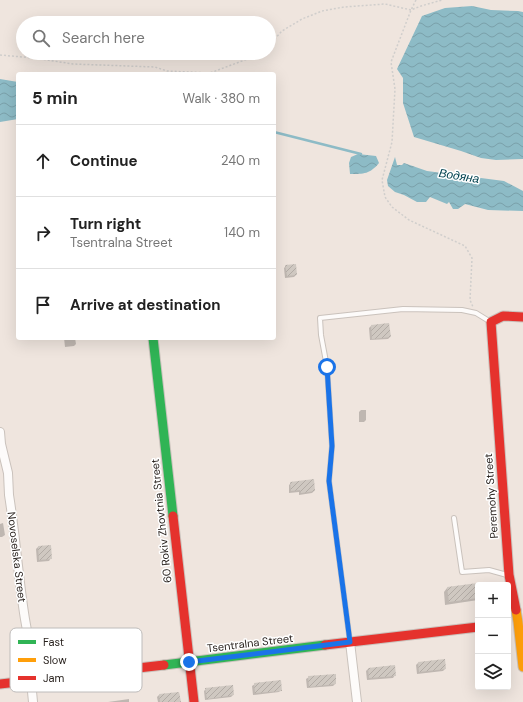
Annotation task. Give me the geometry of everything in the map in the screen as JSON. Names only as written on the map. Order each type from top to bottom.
[{"type":"street","points":[[491,322],[503,316],[523,317]]},
{"type":"street","name":"Peremohy Street","points":[[491,322],[509,575],[520,621],[523,667]]},
{"type":"street","name":"60 Rokiv Zhovtnia Street","points":[[153,340],[194,702]]},
{"type":"street","name":"Novoselska Street","points":[[0,432],[1,444],[8,473],[9,495],[27,628]]},
{"type":"street","name":"Tsentralna Street","points":[[142,668],[475,626]]},
{"type":"street","points":[[350,642],[357,702]]},
{"type":"street","name":"Tsentralna Street","points":[[0,684],[10,683]]},
{"type":"street","name":"Novoselska Street","points":[[34,692],[34,702]]},
{"type":"lane","points":[[350,642],[329,481],[332,446],[327,367],[321,335],[320,318],[403,309],[462,310],[476,312],[491,322]]},
{"type":"lane","points":[[454,518],[462,572],[489,570],[509,575]]},
{"type":"path","points":[[416,0],[391,62],[395,89],[392,142],[382,180],[385,197],[392,207],[409,220],[465,246],[472,258],[470,300],[476,312]]},
{"type":"path","points":[[276,37],[282,31],[302,19],[322,11],[344,7],[385,4],[411,10],[442,0]]},
{"type":"path","points":[[0,56],[16,57]]},
{"type":"path","points":[[47,60],[73,64],[155,67],[167,71],[188,72]]},
{"type":"path","points":[[213,72],[245,60]]},
{"type":"water","points":[[472,6],[491,10],[523,12],[523,159],[496,160],[481,158],[414,137],[403,103],[403,78],[397,69],[422,16],[445,8]]},
{"type":"water","points":[[0,79],[16,82],[16,119],[0,122]]},
{"type":"water","points":[[358,154],[376,156],[379,163],[366,173],[350,174],[349,163],[351,157]]},
{"type":"water","points":[[395,157],[397,165],[402,165],[404,163],[427,171],[504,181],[523,191],[523,211],[488,210],[465,204],[458,209],[453,209],[449,202],[447,204],[430,197],[426,202],[417,202],[395,192],[388,186],[387,180]]},
{"type":"building","points":[[296,264],[297,275],[287,276],[285,265]]},
{"type":"building","points":[[389,323],[391,337],[372,339],[371,325]]},
{"type":"building","points":[[314,479],[315,491],[301,493],[300,490],[291,491],[290,482]]},
{"type":"building","points":[[51,545],[52,559],[39,560],[38,546]]},
{"type":"building","points":[[475,583],[475,598],[449,602],[447,587]]},
{"type":"building","points":[[445,659],[446,669],[419,672],[418,662]]},
{"type":"building","points":[[395,665],[396,676],[369,678],[368,668]]},
{"type":"building","points":[[336,674],[336,684],[309,687],[308,676]]},
{"type":"building","points":[[281,680],[282,691],[255,693],[254,683]]},
{"type":"building","points":[[233,685],[234,695],[207,699],[205,688]]},
{"type":"building","points":[[179,692],[181,702],[160,702],[159,694]]},
{"type":"waterway","name":"Водяна","points":[[276,133],[361,154]]},
{"type":"traffic: fast","points":[[153,340],[173,516]]},
{"type":"traffic: fast","points":[[164,665],[325,645]]},
{"type":"traffic: slow","points":[[516,610],[523,667]]},
{"type":"traffic: jam","points":[[516,610],[509,575],[491,322],[503,316],[523,317]]},
{"type":"traffic: jam","points":[[173,516],[194,702]]},
{"type":"traffic: jam","points":[[325,645],[475,627]]},
{"type":"traffic: jam","points":[[142,668],[164,665]]},
{"type":"traffic: jam","points":[[0,684],[10,683]]},
{"type":"route","points":[[189,662],[350,642],[329,481],[332,446],[327,367]]}]
